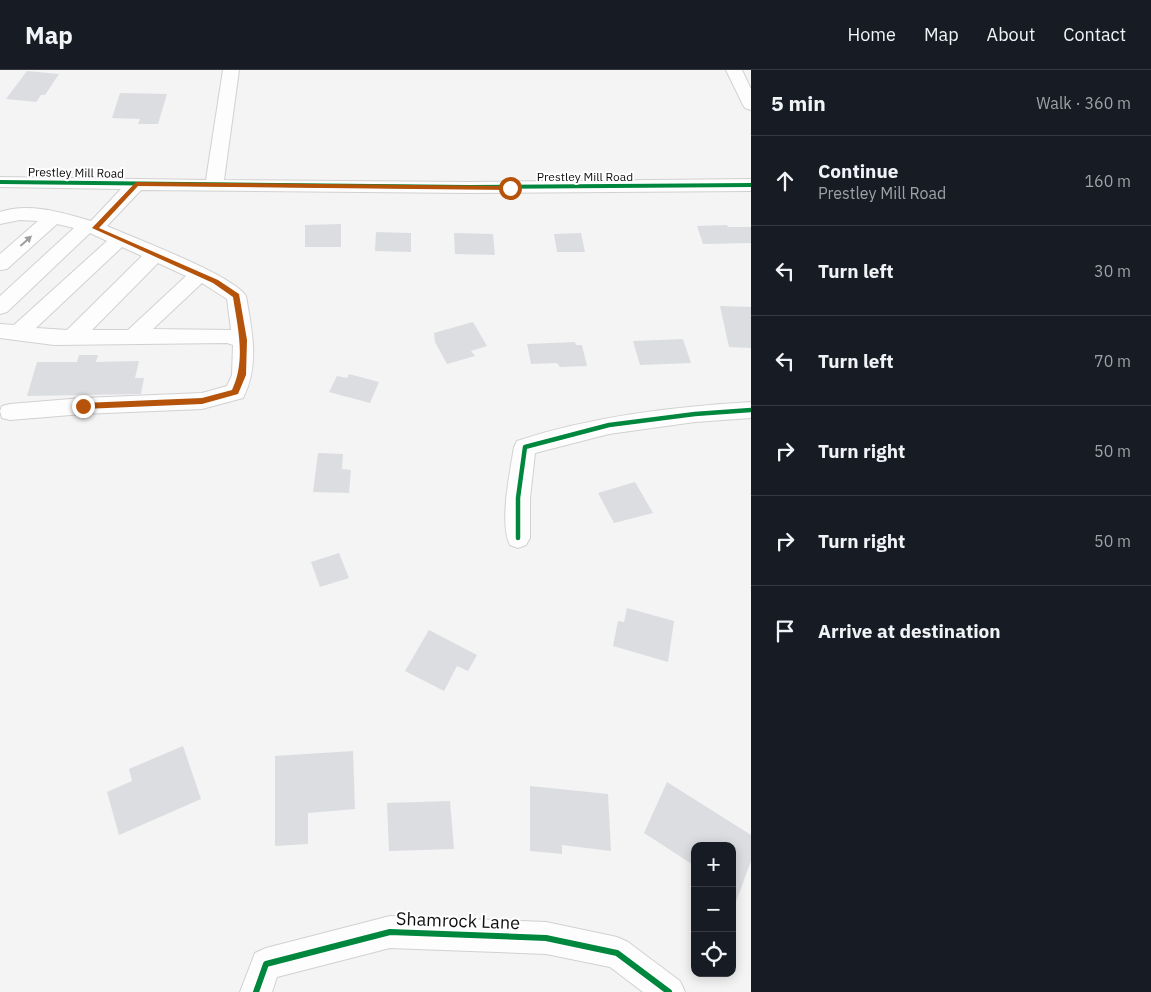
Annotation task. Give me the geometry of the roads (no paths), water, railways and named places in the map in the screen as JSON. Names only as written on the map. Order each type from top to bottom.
[{"type":"street","points":[[214,186],[231,70]]},
{"type":"street","points":[[734,70],[751,105]]},
{"type":"street","name":"Prestley Mill Road","points":[[0,182],[510,188],[751,185]]},
{"type":"street","points":[[0,307],[91,227],[136,184]]},
{"type":"street","points":[[0,218],[25,214],[75,221],[215,281],[236,296],[243,340],[242,375],[235,392],[202,401],[83,406],[10,412]]},
{"type":"street","points":[[0,264],[53,218]]},
{"type":"street","points":[[9,332],[120,239]]},
{"type":"street","points":[[72,338],[155,254]]},
{"type":"street","points":[[132,338],[199,274]]},
{"type":"street","points":[[9,332],[72,338],[227,336],[243,340]]},
{"type":"street","points":[[518,538],[518,498],[525,447],[610,425],[696,414],[751,410]]},
{"type":"street","name":"Shamrock Lane","points":[[256,992],[266,964],[390,932],[546,938],[617,953],[669,992]]}]
